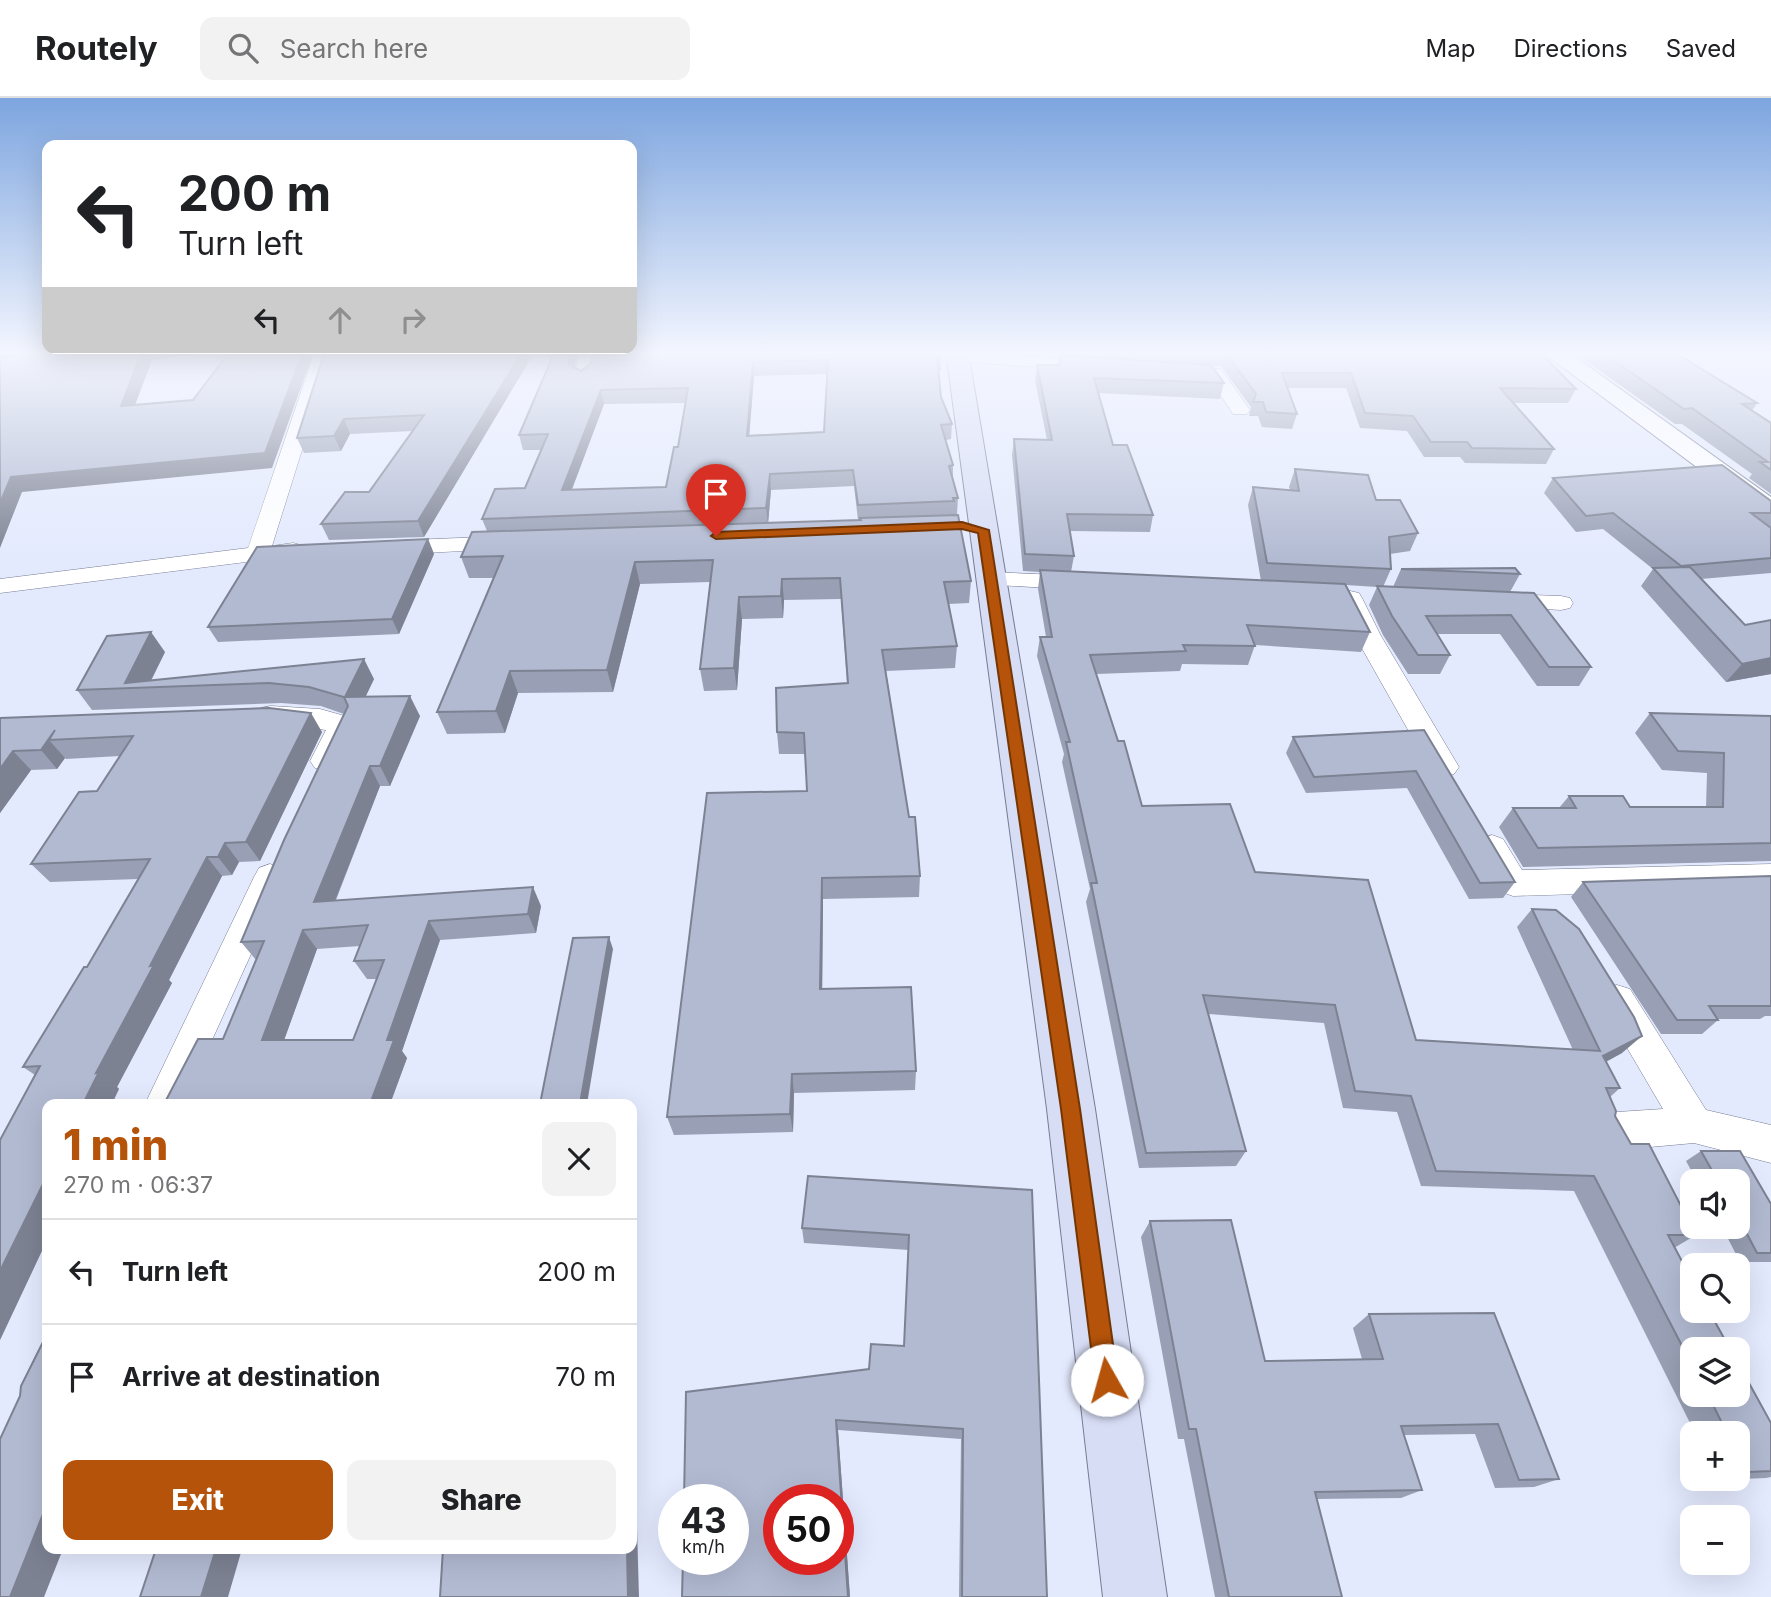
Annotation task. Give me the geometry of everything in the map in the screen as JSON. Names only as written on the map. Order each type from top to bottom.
[{"type":"main road","points":[[963,421],[973,528],[989,579],[1071,1109],[1135,1597]]},
{"type":"street","points":[[258,554],[301,421]]},
{"type":"street","points":[[1649,421],[1771,509]]},
{"type":"street","points":[[363,549],[538,542]]},
{"type":"street","points":[[0,586],[258,554],[313,550]]},
{"type":"street","points":[[989,579],[1100,584]]},
{"type":"street","points":[[1348,595],[1368,636],[1458,789]]},
{"type":"street","points":[[1482,600],[1562,603]]},
{"type":"street","points":[[240,716],[320,718],[342,724],[310,791]]},
{"type":"street","points":[[1478,824],[1513,883],[1555,918]]},
{"type":"street","points":[[166,1099],[281,853]]},
{"type":"street","points":[[1513,883],[1771,876]]},
{"type":"street","points":[[1599,971],[1694,1125]]},
{"type":"street","points":[[1617,1130],[1694,1125],[1771,1144]]},
{"type":"building","points":[[0,421],[277,421],[265,453],[11,477],[0,503]]},
{"type":"building","points":[[302,421],[343,421],[334,436],[297,438]]},
{"type":"building","points":[[420,421],[480,421],[418,521],[321,524],[345,492],[369,492]]},
{"type":"building","points":[[525,421],[589,421],[562,490],[666,487],[682,421],[748,421],[747,436],[824,432],[825,421],[951,421],[952,424],[941,425],[953,465],[949,466],[958,498],[953,498],[954,501],[858,505],[853,470],[770,474],[766,508],[482,519],[495,489],[525,488],[548,434],[519,435]]},
{"type":"building","points":[[1048,421],[1106,421],[1113,445],[1127,445],[1153,515],[1067,514],[1074,556],[1025,554],[1014,439],[1052,440]]},
{"type":"building","points":[[1416,421],[1529,421],[1554,449],[1472,448],[1467,442],[1431,442]]},
{"type":"building","points":[[1710,421],[1771,423],[1771,470],[1760,462],[1768,462]]},
{"type":"building","points":[[1722,465],[1771,501],[1771,513],[1751,513],[1771,528],[1771,558],[1681,566],[1613,513],[1586,516],[1553,478]]},
{"type":"building","points":[[1295,469],[1368,475],[1376,500],[1400,500],[1418,533],[1389,537],[1391,569],[1267,563],[1253,487],[1299,491]]},
{"type":"building","points":[[958,515],[971,581],[944,582],[957,646],[882,650],[909,817],[915,817],[920,876],[822,878],[820,989],[911,987],[916,1071],[792,1074],[790,1114],[667,1117],[707,793],[807,791],[804,733],[777,732],[776,688],[848,683],[840,578],[782,579],[781,596],[739,597],[734,668],[700,669],[713,560],[635,562],[607,670],[510,671],[496,711],[437,712],[503,556],[461,557],[472,532]]},
{"type":"building","points":[[428,539],[392,619],[208,627],[257,547]]},
{"type":"building","points":[[1690,567],[1745,625],[1771,620],[1771,658],[1742,664],[1653,568]]},
{"type":"building","points":[[1515,568],[1520,574],[1401,569]]},
{"type":"building","points":[[1040,570],[1345,584],[1370,632],[1247,625],[1255,646],[1183,645],[1186,651],[1090,655],[1118,741],[1124,741],[1142,806],[1230,804],[1255,872],[1368,880],[1416,1040],[1600,1051],[1532,909],[1556,910],[1579,929],[1634,1017],[1642,1036],[1603,1056],[1620,1088],[1606,1088],[1616,1111],[1615,1116],[1631,1144],[1649,1144],[1680,1204],[1680,1235],[1668,1235],[1680,1258],[1680,1323],[1716,1323],[1723,1337],[1680,1337],[1680,1342],[1594,1176],[1436,1171],[1411,1096],[1355,1091],[1335,1005],[1203,995],[1246,1151],[1146,1153],[1091,883],[1097,883],[1066,742],[1070,742],[1040,637],[1052,637]]},
{"type":"building","points":[[1377,586],[1534,593],[1591,667],[1549,667],[1511,615],[1426,616],[1450,655],[1418,655],[1392,616]]},
{"type":"building","points":[[151,632],[125,683],[364,659],[345,697],[410,696],[380,766],[370,766],[314,902],[533,887],[528,914],[429,921],[387,1040],[394,1040],[372,1099],[167,1099],[198,1039],[223,1039],[264,941],[241,942],[284,840],[348,706],[344,697],[309,687],[269,683],[77,690],[107,636]],"holes":[[[368,925],[354,961],[384,960],[353,1040],[262,1040],[303,930]]]},
{"type":"building","points":[[269,708],[311,713],[246,842],[225,843],[218,857],[207,857],[150,966],[154,965],[96,1073],[99,1072],[86,1099],[42,1099],[42,1186],[0,1271],[0,1140],[40,1066],[23,1067],[84,967],[87,967],[150,859],[31,864],[79,792],[97,791],[133,736],[49,740],[55,730],[41,750],[13,751],[0,769],[0,718]]},
{"type":"building","points":[[1650,713],[1771,716],[1771,843],[1538,848],[1513,808],[1576,808],[1569,796],[1623,796],[1630,807],[1723,807],[1724,753],[1678,751]]},
{"type":"building","points":[[1424,730],[1515,882],[1480,883],[1416,771],[1314,777],[1293,737]]},
{"type":"building","points":[[1771,876],[1771,1006],[1709,1006],[1718,1020],[1677,1020],[1583,882]]},
{"type":"building","points":[[609,937],[581,1099],[541,1099],[573,938]]},
{"type":"building","points":[[1701,1151],[1740,1151],[1771,1204],[1771,1253],[1757,1253],[1750,1239],[1750,1169],[1711,1169]]},
{"type":"building","points":[[808,1176],[1032,1190],[1047,1597],[962,1597],[963,1429],[836,1420],[840,1484],[763,1484],[763,1575],[847,1575],[848,1597],[682,1597],[683,1575],[749,1575],[749,1484],[684,1484],[686,1392],[869,1369],[871,1344],[904,1346],[909,1235],[802,1228]]},
{"type":"building","points":[[1231,1220],[1265,1361],[1383,1359],[1369,1314],[1494,1313],[1559,1479],[1519,1480],[1498,1424],[1401,1426],[1422,1490],[1315,1492],[1342,1597],[1229,1597],[1196,1429],[1189,1429],[1150,1221]]},
{"type":"building","points":[[42,1344],[42,1517],[10,1597],[0,1597],[0,1439],[20,1396],[21,1386]]},
{"type":"building","points":[[1750,1385],[1771,1423],[1771,1471],[1750,1472],[1750,1421],[1721,1421],[1714,1407],[1750,1407]]},
{"type":"building","points":[[154,1554],[214,1554],[201,1597],[140,1597]]},
{"type":"building","points":[[443,1554],[627,1554],[628,1597],[440,1597]]},
{"type":"route","points":[[716,536],[962,526],[984,530],[989,579],[1071,1109],[1107,1380]]}]
